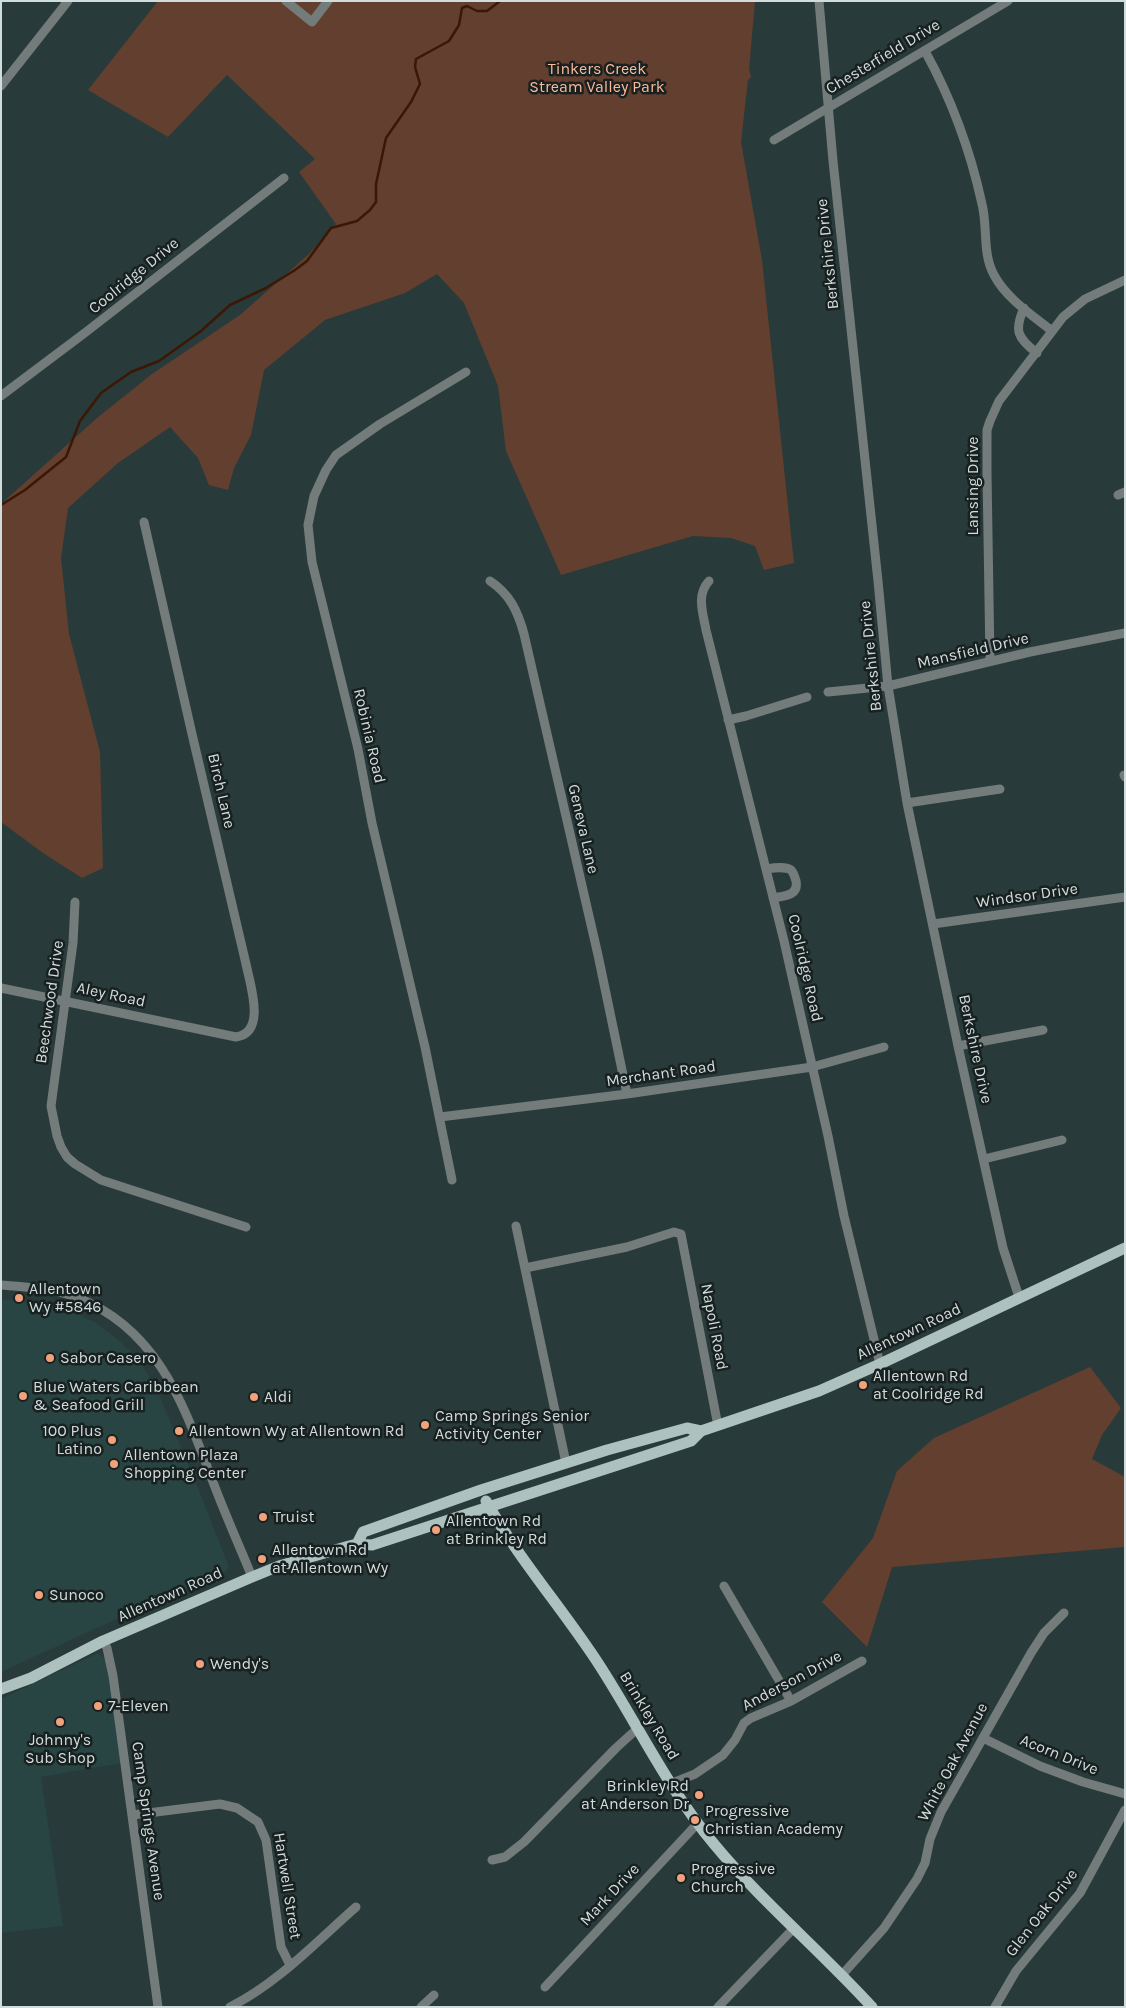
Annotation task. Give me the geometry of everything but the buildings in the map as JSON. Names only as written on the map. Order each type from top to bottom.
[{"type":"main road","name":"Allentown Road","points":[[357,1544],[364,1532],[481,1490],[607,1450],[687,1428],[701,1431],[795,1400],[880,1364],[1125,1248]]},
{"type":"main road","name":"Allentown Road","points":[[1,1690],[31,1678],[104,1641],[279,1566],[357,1544],[372,1545],[691,1441],[701,1431]]},
{"type":"main road","name":"Brinkley Road","points":[[481,1490],[489,1506],[535,1576],[586,1645],[638,1728],[670,1784],[697,1824],[733,1866],[872,2007]]},
{"type":"street","points":[[1,86],[68,1]]},
{"type":"street","points":[[286,1],[312,22],[328,1]]},
{"type":"street","name":"Berkshire Drive","points":[[819,1],[828,107],[888,686],[907,803],[958,1046],[1003,1248],[1018,1298]]},
{"type":"street","name":"Chesterfield Drive","points":[[774,140],[1008,1]]},
{"type":"street","points":[[925,51],[951,102],[971,156],[983,206],[986,247],[991,267],[1002,287],[1052,331]]},
{"type":"street","name":"Coolridge Drive","points":[[1,396],[284,178]]},
{"type":"street","name":"Lansing Drive","points":[[990,662],[987,430],[990,421],[999,401],[1037,353],[1062,317],[1085,298],[1125,280]]},
{"type":"street","points":[[1024,308],[1018,320],[1018,333],[1024,342],[1037,353]]},
{"type":"street","name":"Robinia Road","points":[[452,1180],[440,1117],[372,823],[358,749],[312,562],[308,524],[314,496],[326,470],[336,455],[380,424],[466,372]]},
{"type":"street","name":"Birch Lane","points":[[144,522],[253,1001],[254,1021],[247,1033],[236,1036],[215,1032]]},
{"type":"street","name":"Coolridge Road","points":[[709,580],[702,591],[701,602],[714,665],[766,868],[844,1216],[880,1364]]},
{"type":"street","name":"Geneva Lane","points":[[490,581],[502,589],[512,601],[523,629],[598,955],[627,1094]]},
{"type":"street","name":"Mansfield Drive","points":[[828,692],[888,686],[1125,633]]},
{"type":"street","points":[[728,720],[807,696]]},
{"type":"street","points":[[907,803],[1000,789]]},
{"type":"street","points":[[766,868],[785,868],[791,870],[797,886],[790,895],[773,898]]},
{"type":"street","name":"Windsor Drive","points":[[933,924],[1125,897]]},
{"type":"street","name":"Beechwood Drive","points":[[75,902],[73,943],[51,1106],[61,1147],[67,1157],[101,1180],[246,1227]]},
{"type":"street","name":"Aley Road","points":[[1,988],[215,1032]]},
{"type":"street","points":[[958,1046],[1043,1030]]},
{"type":"street","name":"Merchant Road","points":[[440,1117],[627,1094],[812,1067],[884,1047]]},
{"type":"street","points":[[984,1159],[1062,1140]]},
{"type":"street","points":[[516,1226],[566,1463]]},
{"type":"street","name":"Napoli Road","points":[[525,1268],[627,1247],[674,1232],[681,1234],[718,1426]]},
{"type":"street","points":[[1,1284],[39,1288],[76,1297],[109,1314],[143,1342],[161,1366],[179,1398],[252,1577]]},
{"type":"street","points":[[724,1586],[791,1701]]},
{"type":"street","name":"White Oak Avenue","points":[[842,1976],[880,1933],[905,1899],[925,1862],[930,1838],[940,1812],[1031,1653],[1048,1629],[1064,1613]]},
{"type":"street","name":"Camp Springs Avenue","points":[[104,1641],[113,1676],[158,2007]]},
{"type":"street","name":"Anderson Drive","points":[[670,1784],[695,1774],[723,1755],[735,1740],[744,1723],[751,1718],[791,1701],[862,1661]]},
{"type":"street","points":[[492,1860],[505,1857],[524,1842],[638,1728]]},
{"type":"street","name":"Acorn Drive","points":[[983,1738],[1040,1766],[1083,1782],[1125,1794]]},
{"type":"street","name":"Hartwell Street","points":[[132,1815],[220,1804],[238,1808],[258,1822],[266,1840],[281,1947],[290,1965]]},
{"type":"street","name":"Glen Oak Drive","points":[[995,2007],[1013,1975],[1080,1893],[1125,1810]]},
{"type":"street","name":"Mark Drive","points":[[545,1987],[697,1824]]},
{"type":"street","points":[[230,2007],[262,1988],[356,1907]]},
{"type":"street","points":[[718,2007],[794,1928]]},
{"type":"street","points":[[421,2007],[434,1995]]},
{"type":"shaded area","points":[[1,1299],[43,1304],[73,1312],[96,1323],[137,1358],[155,1385],[229,1567],[226,1571],[1,1672]]},
{"type":"shaded area","points":[[98,1653],[107,1660],[121,1763],[41,1777],[63,1926],[1,1933],[1,1699]]},
{"type":"green space","name":"Tinkers Creek Stream Valley Park","points":[[158,1],[755,1],[749,69],[751,77],[748,80],[741,142],[762,260],[794,563],[764,570],[755,546],[731,538],[693,536],[561,575],[506,451],[498,386],[464,303],[437,274],[405,293],[325,320],[264,370],[251,435],[234,468],[228,490],[209,485],[198,458],[170,427],[118,463],[68,508],[61,558],[69,634],[100,752],[103,868],[82,878],[43,853],[1,822],[1,504],[97,418],[152,374],[240,315],[309,254],[336,224],[299,172],[315,159],[227,75],[168,137],[88,90]]},
{"type":"green space","points":[[1090,1367],[1121,1408],[1102,1435],[1092,1459],[1125,1477],[1125,1547],[892,1567],[867,1647],[822,1602],[873,1538],[897,1471],[934,1438]]},
{"type":"waterway","points":[[1,505],[25,490],[66,457],[80,421],[101,393],[131,372],[159,361],[201,331],[230,305],[266,288],[295,270],[307,261],[331,228],[357,221],[370,210],[376,202],[376,184],[386,138],[411,102],[420,84],[415,67],[416,59],[449,41],[459,25],[462,8],[467,6],[477,11],[487,11],[500,1]]},
{"type":"place","name":"Allentown Wy #5846","points":[[19,1298]]},
{"type":"place","name":"Sabor Casero","points":[[50,1358]]},
{"type":"place","name":"Allentown Rd at Coolridge Rd","points":[[863,1385]]},
{"type":"place","name":"Blue Waters Caribbean & Seafood Grill","points":[[23,1396]]},
{"type":"place","name":"Aldi","points":[[254,1397]]},
{"type":"place","name":"Camp Springs Senior Activity Center","points":[[425,1425]]},
{"type":"place","name":"Allentown Wy at Allentown Rd","points":[[179,1431]]},
{"type":"place","name":"100 Plus Latino","points":[[112,1440]]},
{"type":"place","name":"Allentown Plaza Shopping Center","points":[[114,1464]]},
{"type":"place","name":"Truist","points":[[263,1517]]},
{"type":"place","name":"Allentown Rd at Brinkley Rd","points":[[436,1530]]},
{"type":"place","name":"Allentown Rd at Allentown Wy","points":[[262,1559]]},
{"type":"place","name":"Sunoco","points":[[39,1595]]},
{"type":"place","name":"Wendy's","points":[[200,1664]]},
{"type":"place","name":"7-Eleven","points":[[98,1706]]},
{"type":"place","name":"Johnny's Sub Shop","points":[[60,1722]]},
{"type":"place","name":"Brinkley Rd at Anderson Dr","points":[[699,1795]]},
{"type":"place","name":"Progressive Christian Academy","points":[[695,1820]]},
{"type":"place","name":"Progressive Church","points":[[681,1878]]}]
